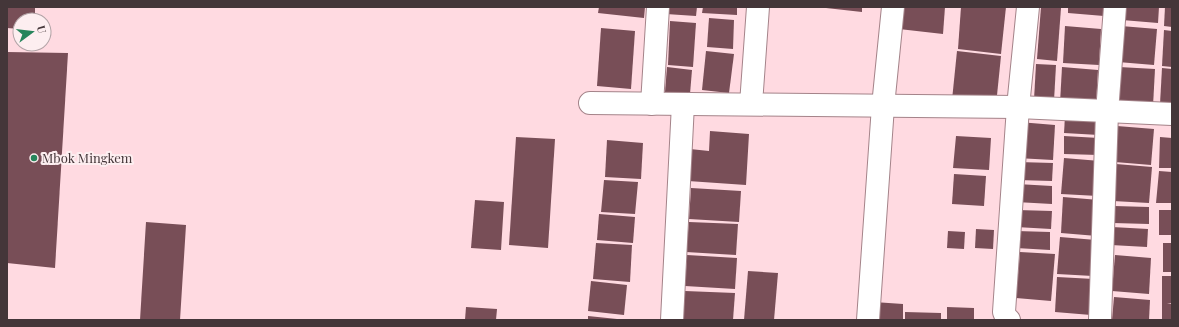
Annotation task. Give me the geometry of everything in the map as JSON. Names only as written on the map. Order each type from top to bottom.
[{"type":"street","points":[[652,104],[658,7]]},
{"type":"street","points":[[751,104],[758,7]]},
{"type":"street","points":[[868,320],[883,106],[893,7]]},
{"type":"street","points":[[1009,320],[1004,312],[1018,108],[1028,7]]},
{"type":"street","points":[[1100,320],[1108,112],[1115,7]]},
{"type":"street","points":[[590,103],[1018,108],[1172,114]]},
{"type":"street","points":[[672,320],[683,104]]},
{"type":"building","points":[[7,7],[35,7],[35,12],[12,12],[12,28],[7,28]]},
{"type":"building","points":[[599,7],[645,7],[644,18],[598,13]]},
{"type":"building","points":[[666,7],[697,7],[696,16],[666,14]]},
{"type":"building","points":[[703,7],[737,7],[737,15],[702,13]]},
{"type":"building","points":[[862,7],[862,12],[826,8]]},
{"type":"building","points":[[901,7],[945,7],[943,34],[899,29]]},
{"type":"building","points":[[961,7],[1006,7],[1001,54],[958,49]]},
{"type":"building","points":[[1041,7],[1061,8],[1057,61],[1037,59]]},
{"type":"building","points":[[1068,7],[1105,7],[1104,16],[1068,13]]},
{"type":"building","points":[[1123,7],[1159,7],[1158,23],[1122,20]]},
{"type":"building","points":[[1165,7],[1172,7],[1172,27],[1164,26]]},
{"type":"building","points":[[709,18],[734,20],[733,49],[707,47]]},
{"type":"building","points":[[670,21],[696,23],[693,67],[668,65]]},
{"type":"building","points":[[1065,26],[1101,29],[1099,65],[1063,63]]},
{"type":"building","points":[[1121,26],[1157,29],[1154,65],[1118,62]]},
{"type":"building","points":[[601,28],[635,31],[631,89],[597,86]]},
{"type":"building","points":[[1164,30],[1172,31],[1172,67],[1162,66]]},
{"type":"building","points":[[706,51],[734,54],[729,93],[702,90]]},
{"type":"building","points":[[957,51],[1001,56],[996,105],[952,100]]},
{"type":"building","name":"Mbok Mingkem","points":[[7,52],[68,53],[55,268],[7,263]]},
{"type":"building","points":[[1036,64],[1056,65],[1054,101],[1034,100]]},
{"type":"building","points":[[667,67],[692,70],[690,94],[665,92]]},
{"type":"building","points":[[1062,67],[1098,70],[1096,106],[1060,103]]},
{"type":"building","points":[[1119,67],[1155,69],[1153,106],[1116,103]]},
{"type":"building","points":[[1162,68],[1172,69],[1172,105],[1160,104]]},
{"type":"building","points":[[1065,116],[1100,117],[1099,135],[1064,133]]},
{"type":"building","points":[[1019,122],[1055,125],[1053,160],[1017,158]]},
{"type":"building","points":[[1117,126],[1154,129],[1151,165],[1115,162]]},
{"type":"building","points":[[710,131],[749,134],[746,185],[688,181],[690,149],[709,151]]},
{"type":"building","points":[[956,136],[991,138],[989,170],[953,168]]},
{"type":"building","points":[[1064,136],[1099,138],[1099,155],[1064,154]]},
{"type":"building","points":[[516,137],[555,139],[548,248],[509,245]]},
{"type":"building","points":[[1160,137],[1172,138],[1172,168],[1159,168]]},
{"type":"building","points":[[607,140],[643,143],[641,179],[605,177]]},
{"type":"building","points":[[1064,158],[1100,161],[1098,196],[1061,194]]},
{"type":"building","points":[[1018,162],[1053,163],[1052,181],[1017,180]]},
{"type":"building","points":[[1116,164],[1152,167],[1149,203],[1113,201]]},
{"type":"building","points":[[1159,171],[1172,172],[1172,203],[1156,203]]},
{"type":"building","points":[[954,174],[986,176],[984,206],[952,204]]},
{"type":"building","points":[[604,180],[638,182],[635,214],[601,212]]},
{"type":"building","points":[[1017,184],[1052,186],[1052,204],[1016,202]]},
{"type":"building","points":[[691,188],[741,191],[739,222],[689,219]]},
{"type":"building","points":[[1063,197],[1099,200],[1097,236],[1061,233]]},
{"type":"building","points":[[475,200],[504,202],[501,250],[471,248]]},
{"type":"building","points":[[1114,206],[1149,207],[1149,224],[1113,223]]},
{"type":"building","points":[[1017,210],[1052,211],[1051,229],[1016,227]]},
{"type":"building","points":[[1159,210],[1172,210],[1172,235],[1159,235]]},
{"type":"building","points":[[599,214],[635,217],[633,243],[597,240]]},
{"type":"building","points":[[146,222],[186,225],[180,320],[140,320]]},
{"type":"building","points":[[689,222],[738,224],[736,255],[686,252]]},
{"type":"building","points":[[1112,227],[1148,229],[1147,247],[1111,245]]},
{"type":"building","points":[[976,229],[994,230],[993,249],[975,248]]},
{"type":"building","points":[[948,231],[965,232],[964,249],[947,248]]},
{"type":"building","points":[[1015,231],[1050,232],[1050,250],[1014,248]]},
{"type":"building","points":[[1060,237],[1096,240],[1093,276],[1057,274]]},
{"type":"building","points":[[596,243],[632,245],[630,282],[593,279]]},
{"type":"building","points":[[1163,243],[1172,243],[1172,272],[1163,272]]},
{"type":"building","points":[[1020,252],[1055,254],[1051,301],[1016,298]]},
{"type":"building","points":[[687,255],[737,258],[735,289],[685,286]]},
{"type":"building","points":[[1115,255],[1151,258],[1149,294],[1112,291]]},
{"type":"building","points":[[748,271],[778,273],[774,320],[744,320]]},
{"type":"building","points":[[1162,276],[1172,276],[1172,303],[1167,304],[1172,304],[1172,320],[1162,320]]},
{"type":"building","points":[[1057,277],[1094,279],[1091,315],[1055,312]]},
{"type":"building","points":[[591,281],[627,285],[624,315],[588,311]]},
{"type":"building","points":[[685,291],[735,293],[733,320],[683,320]]},
{"type":"building","points":[[1114,297],[1150,300],[1149,320],[1112,320]]},
{"type":"building","points":[[874,302],[903,304],[903,320],[873,320]]},
{"type":"building","points":[[466,307],[497,309],[496,320],[465,320]]},
{"type":"building","points":[[947,307],[974,308],[974,320],[947,320]]},
{"type":"building","points":[[905,312],[941,313],[941,320],[905,320]]},
{"type":"building","points":[[588,316],[617,319],[617,320],[588,320]]},
{"type":"place","name":"Mbok Mingkem","points":[[34,158]]}]
